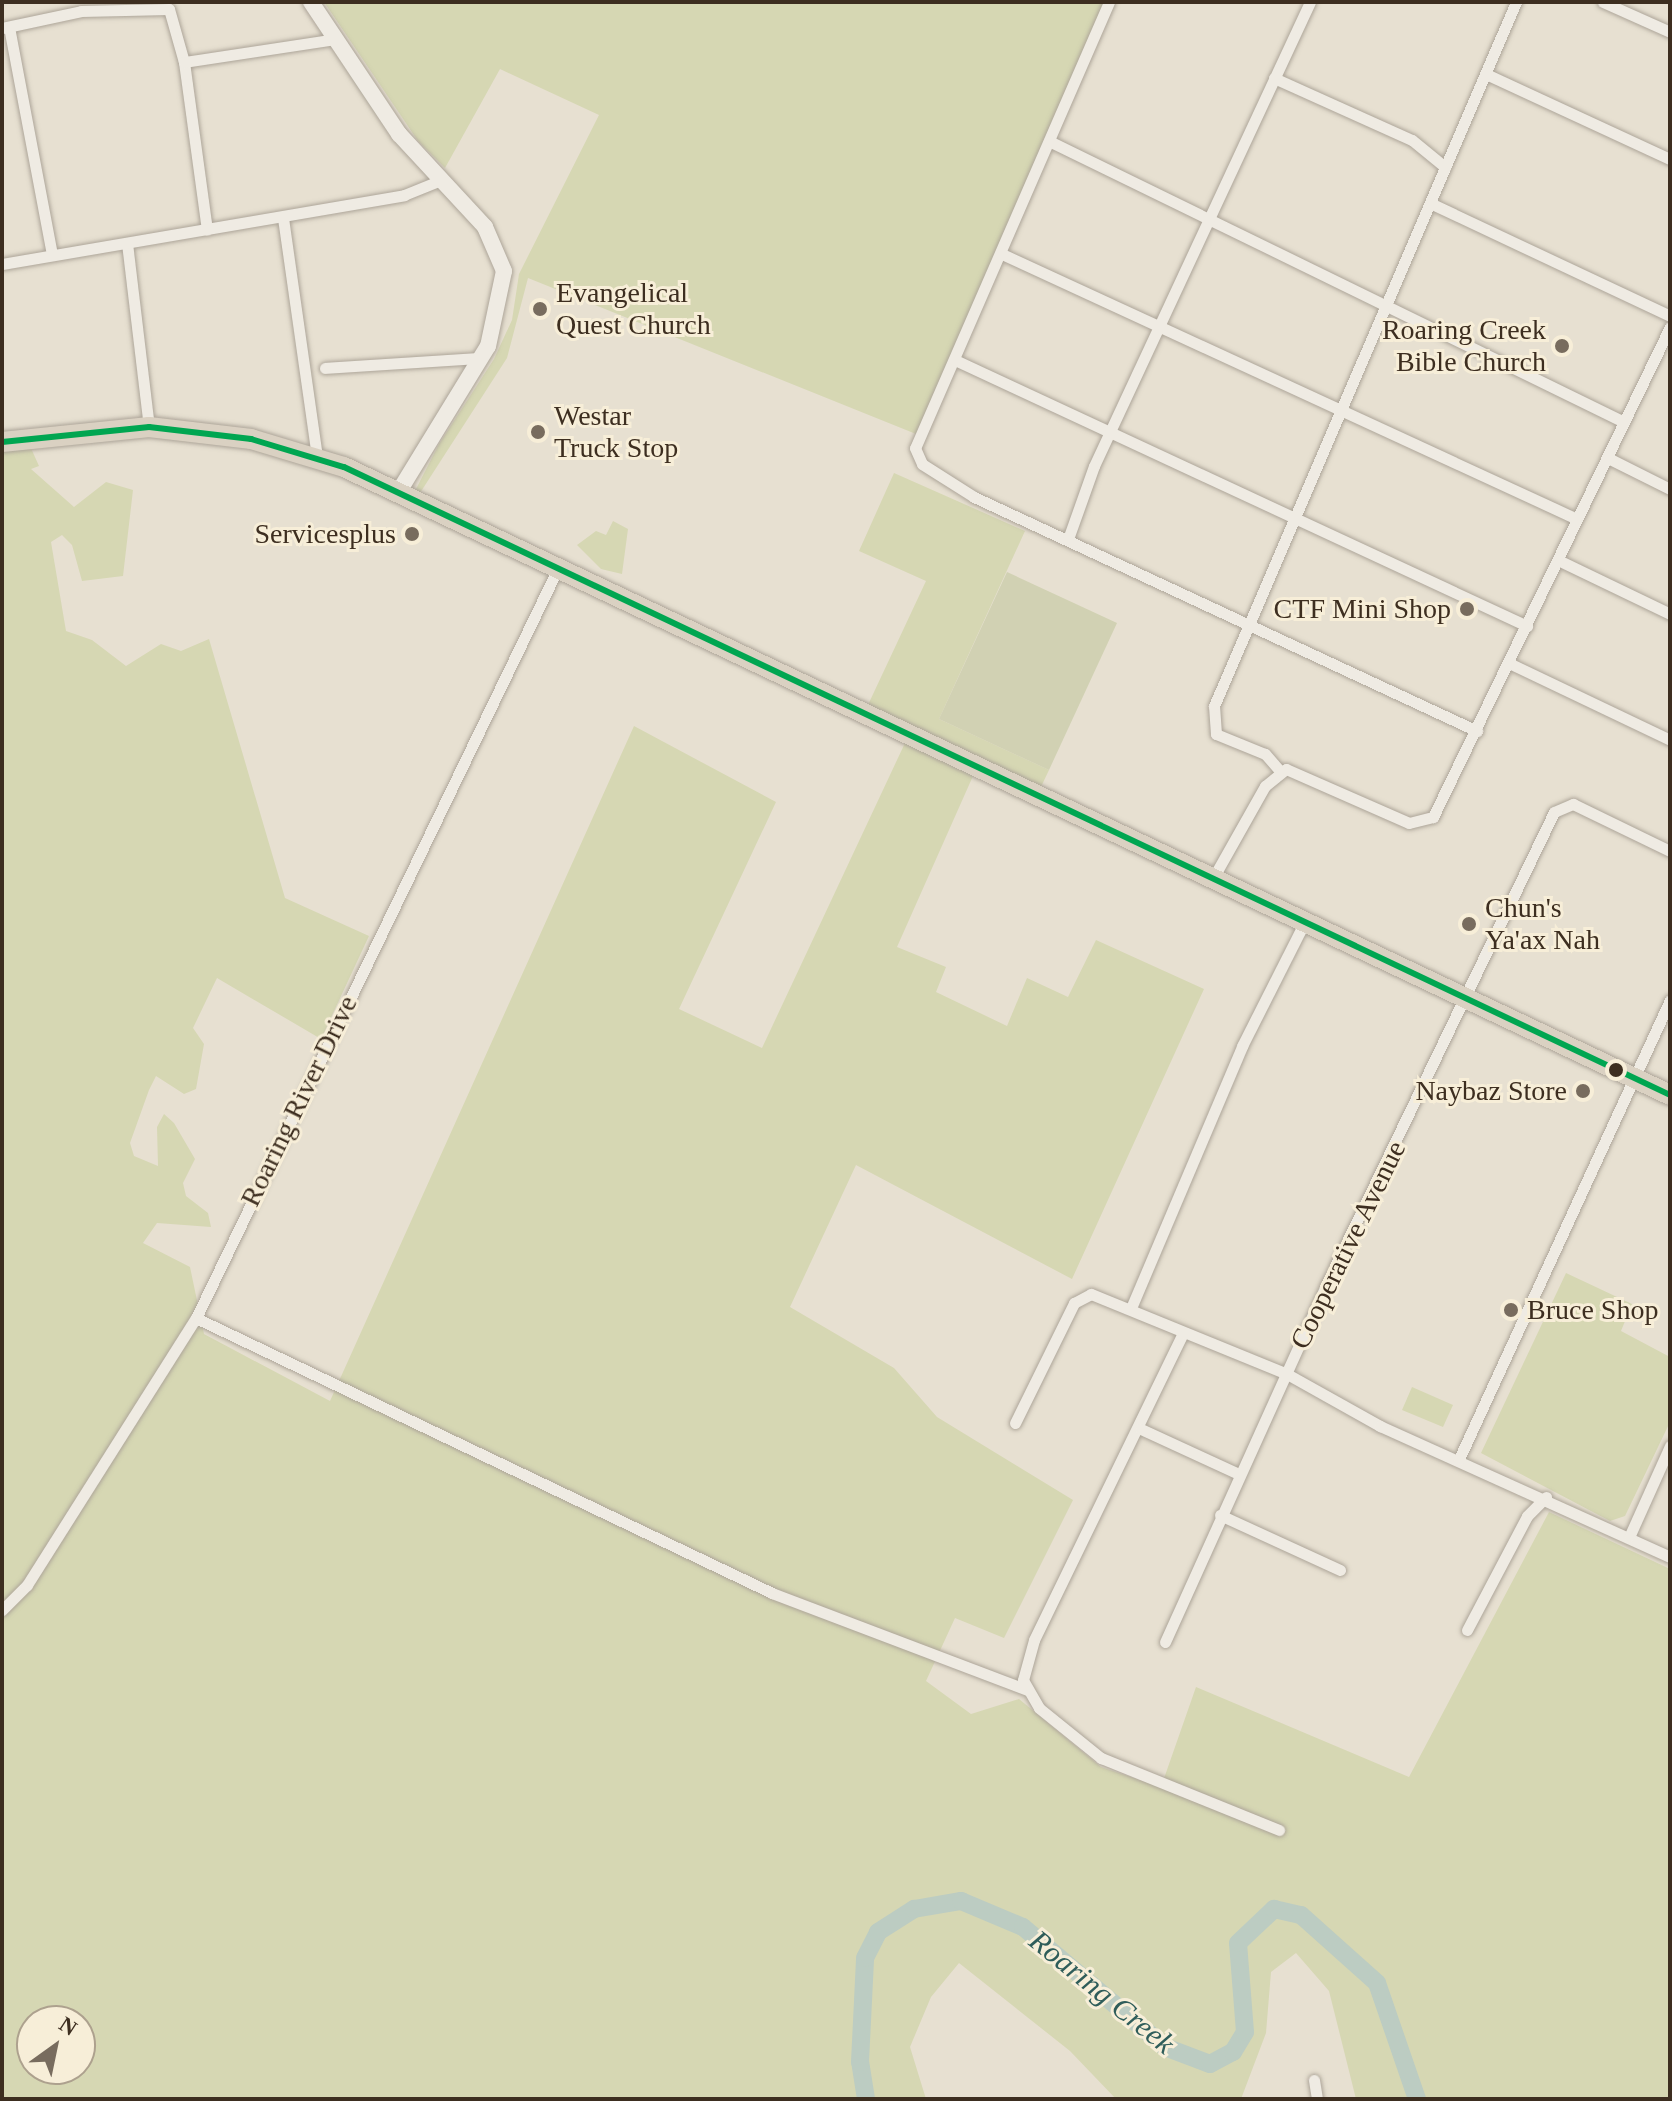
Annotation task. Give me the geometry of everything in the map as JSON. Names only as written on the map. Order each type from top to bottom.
[{"type":"highway","points":[[2,442],[149,427],[251,439],[317,457],[399,491],[1670,1095]]},
{"type":"street","points":[[311,2],[399,134],[441,180],[501,257],[503,299],[481,358],[399,491]]},
{"type":"street","points":[[1109,2],[915,448],[922,464],[974,497],[1251,622],[1477,731]]},
{"type":"street","points":[[1068,539],[1111,432],[1212,222],[1310,2]]},
{"type":"street","points":[[1516,2],[1211,722],[1223,739],[1265,754],[1280,771],[1301,772],[1419,824],[1440,808],[1670,327]]},
{"type":"street","points":[[1603,2],[1670,32]]},
{"type":"street","points":[[52,254],[6,27],[80,6],[169,9],[184,62],[207,229]]},
{"type":"street","points":[[184,62],[336,39]]},
{"type":"street","points":[[1486,74],[1670,159]]},
{"type":"street","points":[[1274,78],[1412,140],[1445,167]]},
{"type":"street","points":[[1049,141],[1624,422]]},
{"type":"street","points":[[2,264],[404,195],[441,180]]},
{"type":"street","points":[[1430,203],[1670,316]]},
{"type":"street","points":[[283,218],[317,457]]},
{"type":"street","points":[[127,243],[149,427]]},
{"type":"street","points":[[1002,254],[1342,414],[1577,519]]},
{"type":"street","points":[[325,368],[481,358]]},
{"type":"street","points":[[955,360],[1300,517],[1527,626]]},
{"type":"street","points":[[1608,458],[1670,489]]},
{"type":"street","points":[[1558,560],[1670,614]]},
{"type":"street","name":"Roaring River Drive","points":[[2,1610],[27,1585],[196,1318],[558,568]]},
{"type":"street","points":[[1511,664],[1670,740]]},
{"type":"street","points":[[1212,880],[1280,771]]},
{"type":"street","name":"Cooperative Avenue","points":[[1165,1642],[1239,1474],[1559,806],[1573,804],[1670,851]]},
{"type":"street","points":[[1131,1308],[1242,1046],[1304,923]]},
{"type":"street","points":[[1459,1459],[1670,1000]]},
{"type":"street","points":[[1015,1423],[1080,1296],[1131,1308],[1183,1333],[1287,1374],[1459,1459],[1630,1535],[1670,1557]]},
{"type":"street","points":[[196,1318],[772,1593],[1027,1690],[1101,1758],[1279,1830]]},
{"type":"street","points":[[1027,1690],[1024,1667],[1034,1640],[1141,1429],[1183,1333]]},
{"type":"street","points":[[1141,1429],[1239,1474]]},
{"type":"street","points":[[1630,1535],[1670,1446]]},
{"type":"street","points":[[1467,1630],[1527,1516],[1546,1497]]},
{"type":"street","points":[[1220,1515],[1340,1570]]},
{"type":"street","points":[[1314,2080],[1317,2099]]},
{"type":"green space","points":[[324,2],[1108,2],[916,434],[528,278],[507,358],[420,493],[415,491],[439,444],[494,359],[512,320],[519,274],[599,115],[500,69],[445,168],[418,141]]},
{"type":"green space","points":[[30,446],[39,466],[31,469],[74,507],[106,482],[133,490],[123,576],[82,581],[72,545],[62,535],[51,542],[66,631],[92,640],[126,666],[161,644],[181,651],[209,639],[285,898],[369,936],[321,1039],[217,978],[193,1028],[204,1044],[196,1089],[184,1094],[156,1076],[149,1090],[130,1143],[134,1156],[158,1166],[157,1127],[164,1114],[174,1123],[195,1159],[183,1183],[186,1196],[208,1213],[211,1227],[157,1223],[143,1243],[190,1267],[204,1334],[330,1401],[634,726],[776,802],[679,1009],[762,1048],[905,743],[973,776],[897,947],[946,967],[936,992],[1007,1026],[1027,978],[1068,997],[1096,940],[1204,989],[1072,1279],[856,1165],[790,1307],[894,1368],[937,1417],[1073,1500],[1004,1638],[955,1618],[926,1681],[971,1714],[1019,1699],[1101,1767],[1161,1787],[1196,1687],[1409,1777],[1549,1512],[1670,1569],[1670,2099],[1356,2099],[1329,1991],[1296,1953],[1271,1972],[1266,2033],[1241,2099],[1116,2099],[1070,2051],[959,1963],[931,1997],[910,2047],[926,2099],[2,2099],[2,450]]},
{"type":"green space","points":[[894,473],[1025,531],[939,719],[1049,770],[1040,789],[867,707],[926,581],[859,551]]},
{"type":"green space","points":[[613,521],[628,529],[622,574],[601,569],[577,545],[596,531],[606,535]]},
{"type":"green space","points":[[1007,572],[1117,623],[1049,770],[939,719]]},
{"type":"green space","points":[[1566,1273],[1632,1304],[1621,1331],[1670,1357],[1670,1422],[1625,1516],[1610,1521],[1481,1453]]},
{"type":"green space","points":[[1412,1387],[1453,1405],[1443,1427],[1402,1410]]},
{"type":"waterway","name":"Roaring Creek","points":[[866,2099],[860,2062],[865,1958],[878,1932],[914,1909],[961,1901],[1023,1927],[1165,2047],[1210,2064],[1233,2052],[1245,2032],[1238,1943],[1274,1909],[1301,1915],[1377,1983],[1417,2099]]},
{"type":"transit line","points":[[2,442],[149,427],[251,439],[344,467],[1670,1095]]},
{"type":"place","name":"Evangelical Quest Church","points":[[540,309]]},
{"type":"place","name":"Roaring Creek Bible Church","points":[[1562,346]]},
{"type":"place","name":"Westar Truck Stop","points":[[538,432]]},
{"type":"place","name":"Servicesplus","points":[[412,534]]},
{"type":"place","name":"CTF Mini Shop","points":[[1467,609]]},
{"type":"place","name":"Chun's Ya'ax Nah","points":[[1469,924]]},
{"type":"place","name":"Naybaz Store","points":[[1583,1091]]},
{"type":"place","name":"Bruce Shop","points":[[1511,1310]]}]
